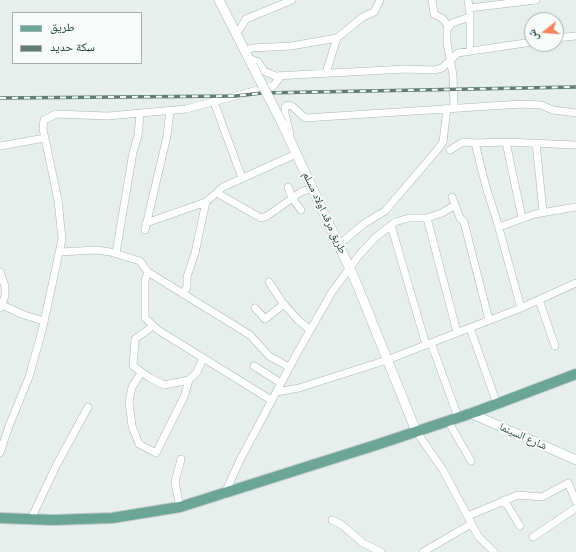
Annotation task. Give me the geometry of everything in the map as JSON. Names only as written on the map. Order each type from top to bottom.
[{"type":"main road","points":[[0,518],[112,518],[180,507],[224,495],[453,419],[576,374]]},
{"type":"street","name":"طريق مرقد اولاد مسلم","points":[[219,0],[282,123],[350,270],[416,431]]},
{"type":"street","points":[[236,35],[246,19],[292,0]]},
{"type":"street","points":[[380,0],[374,12],[363,17],[337,38],[291,46],[252,48],[248,58],[258,62],[264,72],[275,76],[406,69],[434,70],[442,68],[458,53],[524,43]]},
{"type":"street","points":[[432,0],[434,14],[443,19],[449,27]]},
{"type":"street","points":[[468,0],[470,17],[470,50]]},
{"type":"street","points":[[469,8],[536,0]]},
{"type":"street","points":[[338,245],[365,223],[385,211],[443,142],[451,108],[453,75],[446,29],[459,20],[470,17]]},
{"type":"street","points":[[564,37],[576,36]]},
{"type":"street","points":[[326,73],[337,38]]},
{"type":"street","points":[[0,453],[9,426],[29,377],[44,321],[62,238],[58,200],[45,138],[44,120],[56,114],[108,116],[170,111],[214,102],[273,86],[281,76]]},
{"type":"street","points":[[214,102],[242,178]]},
{"type":"street","points":[[291,142],[290,130],[285,114],[285,108],[287,105],[292,106],[305,118],[522,104],[541,105],[553,110],[576,113]]},
{"type":"street","points":[[170,111],[167,136],[145,227],[206,202],[223,187],[296,154]]},
{"type":"street","points":[[116,254],[133,152],[138,136],[140,114]]},
{"type":"street","points":[[0,146],[45,138]]},
{"type":"street","points":[[450,150],[463,142],[576,145]]},
{"type":"street","points":[[506,142],[522,218]]},
{"type":"street","points":[[475,143],[486,187],[499,227],[521,308]]},
{"type":"street","points":[[536,143],[543,212]]},
{"type":"street","points":[[288,187],[292,198],[301,210]]},
{"type":"street","points":[[217,193],[261,218],[267,216],[301,192],[312,188]]},
{"type":"street","points":[[452,197],[460,218],[464,222],[489,320]]},
{"type":"street","points":[[183,294],[187,287],[187,277],[195,253],[206,202]]},
{"type":"street","points":[[224,495],[271,400],[310,330],[332,292],[350,270],[360,254],[375,238],[391,225],[409,218],[427,218],[442,213],[455,205]]},
{"type":"street","points":[[499,227],[543,212],[576,207]]},
{"type":"street","points":[[427,218],[457,332]]},
{"type":"street","points":[[391,225],[453,419],[470,461]]},
{"type":"street","points":[[59,252],[96,250],[140,261],[148,272],[250,335],[269,356],[290,367]]},
{"type":"street","points":[[0,272],[5,286],[5,296],[1,307],[24,316],[44,321]]},
{"type":"street","points":[[148,272],[144,281],[145,318],[153,326],[271,400]]},
{"type":"street","points":[[269,282],[284,304],[298,320],[310,330]]},
{"type":"street","points":[[276,392],[299,388],[387,360],[521,308],[576,283]]},
{"type":"street","points":[[539,300],[555,346]]},
{"type":"street","points":[[255,308],[265,319],[284,304]]},
{"type":"street","points":[[153,326],[135,339],[133,366],[164,385],[189,380]]},
{"type":"street","points":[[470,328],[497,404]]},
{"type":"street","points":[[141,372],[132,387],[129,402],[132,426],[139,444],[156,453],[184,397],[189,380],[197,372],[203,358]]},
{"type":"street","points":[[254,366],[281,383]]},
{"type":"street","points":[[32,519],[56,466],[88,407]]},
{"type":"street","name":"شارع السينما","points":[[470,413],[576,460]]},
{"type":"street","points":[[416,431],[443,470],[478,536],[494,552]]},
{"type":"street","points":[[180,507],[175,482],[181,459]]},
{"type":"street","points":[[468,516],[518,495],[542,496],[568,483],[576,500]]},
{"type":"street","points":[[504,500],[520,526]]},
{"type":"street","points":[[533,537],[576,508]]},
{"type":"street","points":[[332,520],[342,525],[363,543],[381,552]]},
{"type":"street","points":[[423,552],[472,524]]},
{"type":"railway","points":[[0,98],[236,96],[262,93],[576,87]]}]
